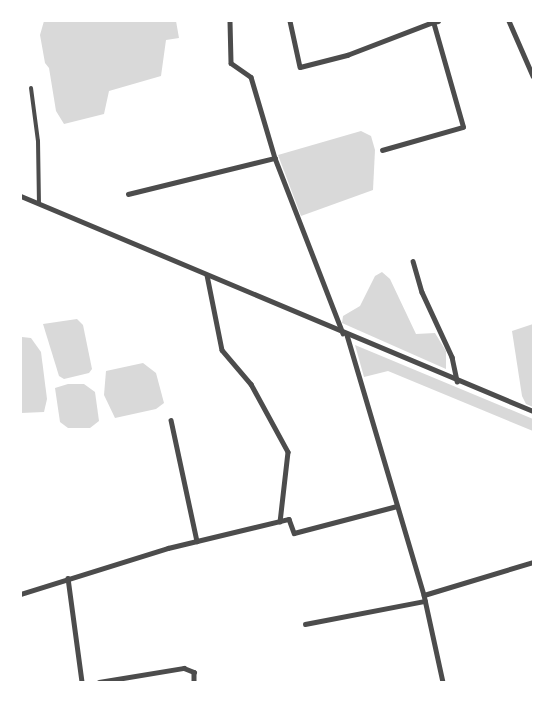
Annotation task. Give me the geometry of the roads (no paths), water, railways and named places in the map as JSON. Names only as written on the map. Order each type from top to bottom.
[{"type":"street","points":[[230,21],[231,63],[251,77],[275,158],[345,334],[425,598],[443,682]]},
{"type":"street","points":[[290,21],[300,67],[329,61],[435,22],[464,127],[382,150]]},
{"type":"street","points":[[509,21],[533,76]]},
{"type":"street","points":[[31,88],[38,141],[39,204]]},
{"type":"street","points":[[128,194],[275,158]]},
{"type":"street","points":[[21,196],[533,411]]},
{"type":"street","points":[[413,261],[422,292],[452,357],[457,381]]},
{"type":"street","points":[[207,275],[222,350],[251,384],[288,452],[280,522]]},
{"type":"street","points":[[171,420],[197,541]]},
{"type":"street","points":[[21,594],[197,541],[289,519],[294,532],[397,506]]},
{"type":"street","points":[[305,624],[425,598],[533,562]]},
{"type":"street","points":[[68,578],[82,682]]},
{"type":"street","points":[[99,682],[184,668],[194,672],[194,682]]}]
